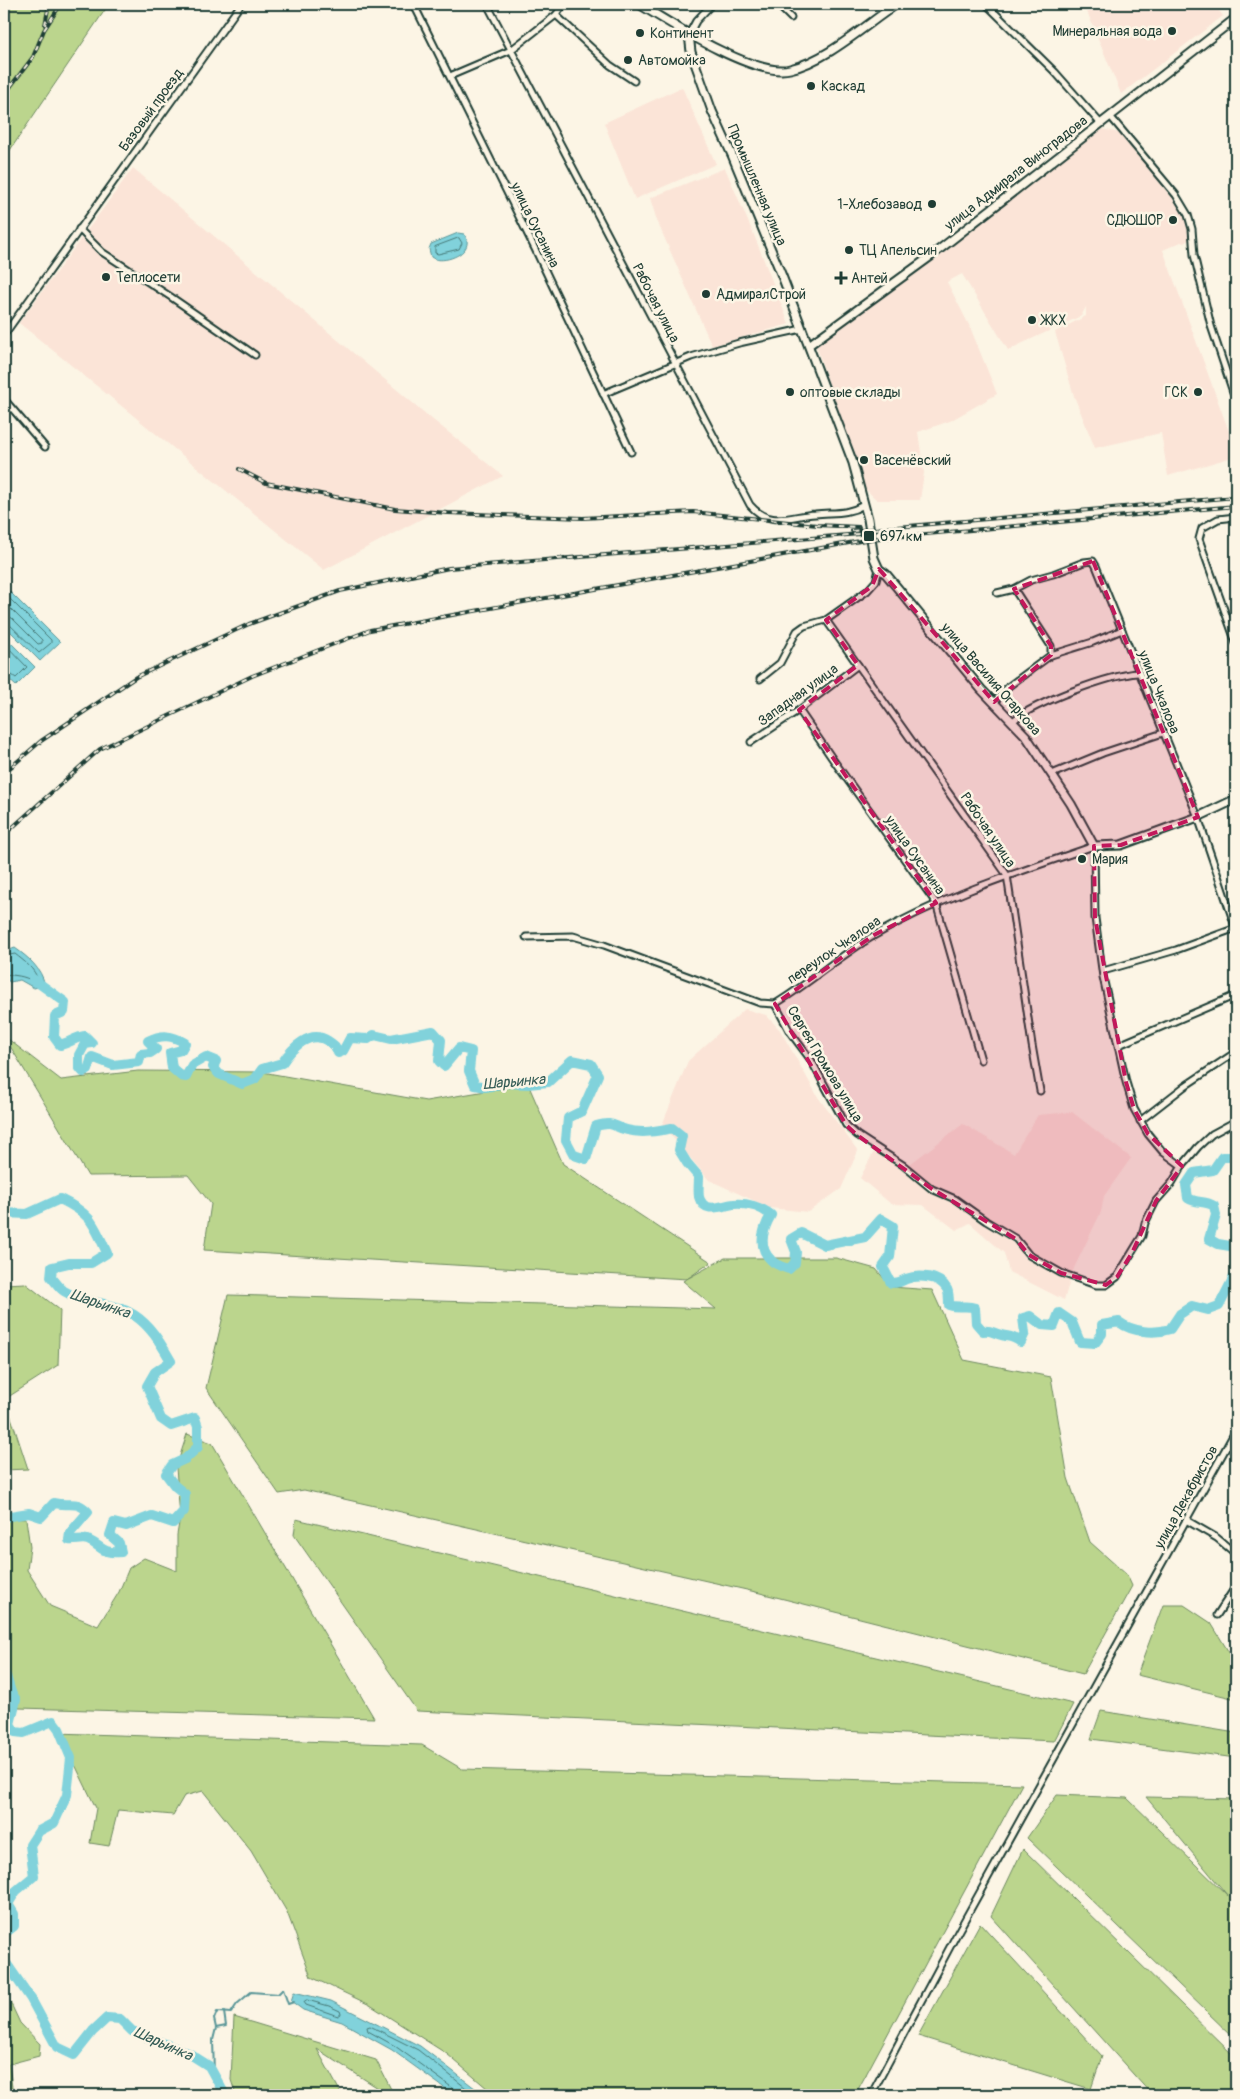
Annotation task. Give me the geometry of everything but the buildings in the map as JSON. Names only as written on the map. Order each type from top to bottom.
[{"type":"street","name":"Базовый проезд","points":[[4,335],[241,4]]},
{"type":"street","name":"Рабочая улица","points":[[487,4],[741,490],[757,513],[775,519],[798,518],[813,514],[847,513],[864,505]]},
{"type":"street","points":[[450,76],[511,50],[556,15],[564,4]]},
{"type":"street","points":[[639,4],[689,34],[733,57],[759,67],[789,70],[821,57],[886,6],[897,4]]},
{"type":"street","points":[[689,34],[696,21],[712,4]]},
{"type":"street","points":[[777,4],[791,18]]},
{"type":"street","points":[[986,4],[1055,72],[1101,124]]},
{"type":"street","name":"улица Сусанина","points":[[416,9],[535,249],[631,452]]},
{"type":"street","points":[[556,15],[610,65],[634,81]]},
{"type":"street","name":"улица Адмирала Виноградова","points":[[810,345],[939,250],[1236,18]]},
{"type":"street","name":"Промышленная улица","points":[[689,34],[691,52],[712,110],[810,345],[853,463],[864,505]]},
{"type":"street","points":[[1110,116],[1176,195],[1188,215],[1192,230],[1194,255],[1211,326],[1233,392],[1236,391]]},
{"type":"street","points":[[80,229],[102,252],[255,355]]},
{"type":"street","points":[[602,394],[675,363],[739,343],[802,328]]},
{"type":"street","points":[[4,398],[45,447]]},
{"type":"street","name":"улица Василия Огаркова","points":[[864,505],[874,558],[879,569],[886,574],[994,702],[1014,720],[1052,774],[1094,846],[1095,918],[1102,971],[1126,1082],[1134,1110],[1148,1134],[1163,1152],[1182,1166]]},
{"type":"street","points":[[1236,517],[1218,519],[1202,528],[1199,539],[1234,631],[1236,643]]},
{"type":"street","name":"улица Чкалова","points":[[997,593],[1014,589],[1031,580],[1084,562],[1093,561],[1104,582],[1138,673],[1198,817],[1236,928]]},
{"type":"street","points":[[760,679],[780,663],[797,631],[804,626],[826,620],[872,586],[876,581],[879,569]]},
{"type":"street","points":[[1014,589],[1050,646],[1051,655]]},
{"type":"street","name":"Рабочая улица","points":[[826,620],[1007,875],[1040,1091]]},
{"type":"street","points":[[994,702],[1008,686],[1051,655],[1093,642],[1122,630]]},
{"type":"street","name":"Западная улица","points":[[751,742],[799,710],[858,665]]},
{"type":"street","points":[[1014,720],[1063,695],[1112,678],[1138,673]]},
{"type":"street","name":"улица Сусанина","points":[[799,710],[936,903],[981,1060]]},
{"type":"street","points":[[1052,774],[1103,753],[1163,733]]},
{"type":"street","name":"переулок Чкалова","points":[[775,1004],[874,936],[936,903],[1007,875],[1094,846],[1121,845],[1198,817],[1236,799]]},
{"type":"street","points":[[1102,971],[1176,950],[1236,928]]},
{"type":"street","points":[[526,936],[573,936],[636,956],[760,1003],[775,1004]]},
{"type":"street","points":[[1119,1045],[1236,995]]},
{"type":"street","name":"Сергея Громова улица","points":[[775,1004],[790,1032],[811,1060],[846,1125],[857,1135],[903,1165],[932,1189],[955,1199],[1016,1239],[1029,1255],[1061,1273],[1096,1285],[1106,1285],[1116,1277],[1142,1236],[1145,1223],[1156,1200],[1198,1147],[1212,1134],[1236,1121]]},
{"type":"street","points":[[1140,1121],[1185,1086],[1236,1052]]},
{"type":"street","name":"улица Декабристов","points":[[871,2095],[1236,1430]]},
{"type":"street","points":[[1186,1520],[1217,1538],[1236,1554]]},
{"type":"street","points":[[1217,1615],[1236,1586]]},
{"type":"highlighted area","points":[[1093,561],[1198,817],[1121,845],[1094,846],[1095,918],[1126,1082],[1134,1109],[1148,1134],[1182,1166],[1156,1201],[1132,1253],[1117,1277],[1106,1285],[1061,1273],[1029,1255],[1016,1239],[932,1189],[857,1135],[846,1125],[775,1004],[874,935],[936,903],[799,710],[858,665],[826,620],[872,586],[879,569],[994,702],[1051,655],[1051,646],[1014,589]]},
{"type":"shaded area","points":[[1092,4],[1214,4],[1223,16],[1121,94],[1086,9]]},
{"type":"shaded area","points":[[682,87],[716,164],[635,199],[604,123]]},
{"type":"shaded area","points":[[1103,129],[1123,134],[1184,213],[1195,235],[1184,243],[1181,242],[1163,250],[1236,451],[1236,456],[1168,476],[1161,433],[1095,448],[1074,396],[1055,332],[1086,316],[1086,307],[1081,316],[1008,350],[962,274],[947,282],[970,327],[997,394],[950,421],[918,432],[924,473],[920,500],[877,500],[862,486],[816,345],[963,237],[1059,160]]},
{"type":"shaded area","points":[[133,168],[433,420],[503,476],[324,570],[19,323]]},
{"type":"shaded area","points":[[725,168],[789,324],[712,346],[657,221],[650,198]]},
{"type":"shaded area","points":[[745,1009],[766,1015],[780,1030],[818,1097],[858,1151],[841,1189],[808,1212],[770,1208],[709,1180],[662,1125],[688,1061]]},
{"type":"shaded area","points":[[1072,1112],[1131,1158],[1104,1196],[1101,1212],[1074,1268],[1064,1300],[1009,1272],[1004,1253],[970,1223],[956,1230],[923,1205],[891,1204],[860,1178],[878,1144],[910,1164],[963,1124],[1014,1154],[1038,1115]]},
{"type":"green space","points":[[4,4],[109,4],[4,159]]},
{"type":"green space","points":[[4,1036],[61,1080],[138,1071],[262,1072],[426,1101],[528,1084],[563,1164],[711,1262],[687,1279],[204,1250],[211,1204],[188,1175],[88,1176]]},
{"type":"green space","points":[[725,1258],[836,1258],[876,1269],[891,1287],[932,1290],[964,1360],[1051,1377],[1068,1478],[1090,1542],[1127,1575],[1132,1586],[1083,1674],[760,1593],[304,1490],[279,1494],[206,1388],[228,1295],[716,1309],[683,1281]]},
{"type":"green space","points":[[25,1283],[60,1310],[58,1365],[5,1399],[28,1469],[4,1470],[4,1284]]},
{"type":"green space","points":[[187,1434],[212,1443],[374,1718],[19,1708],[4,1677],[4,1518],[26,1519],[30,1547],[27,1570],[50,1606],[98,1626],[119,1592],[129,1568],[144,1558],[177,1571],[177,1535],[180,1517],[176,1468]]},
{"type":"green space","points":[[296,1519],[1073,1704],[1054,1741],[417,1711],[294,1535]]},
{"type":"green space","points":[[1163,1605],[1184,1605],[1211,1623],[1236,1664],[1236,1699],[1137,1675]]},
{"type":"green space","points":[[1101,1711],[1236,1733],[1236,1758],[1091,1739]]},
{"type":"green space","points":[[56,1733],[422,1745],[462,1769],[1022,1784],[855,2095],[495,2095],[447,2054],[370,2005],[311,1977],[287,1912],[251,1851],[203,1791],[184,1796],[173,1815],[118,1810],[109,1846],[90,1843],[96,1808],[66,1746]]},
{"type":"green space","points":[[1057,1795],[1127,1798],[1228,1896],[1146,1797],[1236,1799],[1236,2040],[1027,1838]]},
{"type":"green space","points":[[1023,1849],[1236,2058],[1236,2095],[1152,2095],[991,1916]]},
{"type":"green space","points":[[980,1923],[1102,2056],[1091,2089],[918,2036]]},
{"type":"green space","points":[[4,1989],[20,2023],[40,2044],[39,2056],[9,2064],[13,2095],[4,2095]]},
{"type":"green space","points":[[234,2017],[376,2060],[394,2095],[389,2095],[317,2049],[342,2095],[236,2095],[231,2080]]},
{"type":"water","points":[[458,233],[464,234],[467,241],[463,252],[443,260],[431,257],[429,249],[431,244]]},
{"type":"water","points":[[4,586],[60,642],[40,661],[4,625]]},
{"type":"water","points":[[4,636],[35,667],[16,686],[4,675]]},
{"type":"water","points":[[15,948],[34,964],[41,973],[45,985],[34,988],[20,980],[10,982],[4,978],[4,952]]},
{"type":"water","points":[[294,1992],[331,2001],[420,2046],[484,2095],[454,2095],[392,2050],[342,2022],[303,2010],[291,2001]]},
{"type":"waterway","name":"Шарьинка","points":[[33,979],[65,1002],[64,1012],[55,1016],[54,1037],[60,1045],[85,1036],[92,1043],[85,1044],[79,1055],[79,1067],[83,1072],[88,1070],[92,1057],[113,1065],[139,1062],[141,1054],[150,1053],[156,1049],[148,1041],[167,1036],[185,1043],[181,1050],[170,1053],[172,1068],[181,1076],[186,1077],[192,1065],[206,1057],[216,1061],[213,1067],[219,1074],[242,1084],[255,1079],[262,1069],[282,1063],[296,1046],[315,1037],[328,1041],[338,1053],[343,1051],[350,1038],[368,1039],[374,1035],[391,1039],[433,1031],[441,1040],[439,1061],[444,1066],[459,1048],[471,1051],[469,1071],[475,1085],[486,1087],[505,1083],[528,1084],[548,1082],[572,1060],[591,1064],[598,1075],[582,1111],[568,1118],[566,1140],[574,1155],[586,1159],[596,1126],[610,1124],[638,1132],[672,1128],[682,1136],[679,1150],[699,1177],[699,1197],[701,1203],[714,1208],[744,1204],[754,1206],[771,1215],[764,1232],[763,1244],[767,1255],[779,1266],[789,1269],[795,1263],[796,1252],[791,1239],[801,1233],[825,1245],[865,1237],[881,1219],[893,1226],[890,1257],[883,1267],[891,1283],[911,1277],[929,1277],[939,1281],[947,1289],[949,1305],[975,1308],[976,1323],[983,1331],[1012,1337],[1021,1342],[1025,1333],[1023,1318],[1030,1316],[1042,1325],[1054,1326],[1059,1313],[1072,1322],[1080,1342],[1095,1343],[1102,1334],[1102,1325],[1119,1322],[1137,1330],[1164,1331],[1170,1329],[1180,1314],[1192,1306],[1208,1310],[1219,1306],[1236,1273]]},
{"type":"waterway","name":"Шарьинка","points":[[1236,1157],[1222,1157],[1213,1170],[1194,1173],[1186,1185],[1188,1198],[1214,1206],[1216,1215],[1209,1239],[1218,1244],[1236,1247]]},
{"type":"waterway","name":"Шарьинка","points":[[4,1213],[27,1214],[60,1199],[78,1209],[90,1220],[107,1253],[91,1263],[69,1263],[52,1267],[51,1277],[62,1290],[72,1295],[81,1299],[117,1307],[134,1315],[146,1324],[171,1361],[155,1372],[147,1386],[161,1419],[171,1426],[195,1418],[198,1427],[198,1447],[185,1459],[172,1465],[166,1474],[175,1486],[185,1494],[184,1511],[173,1523],[152,1516],[126,1526],[114,1523],[110,1535],[119,1543],[121,1552],[106,1551],[86,1539],[69,1540],[70,1533],[88,1512],[76,1504],[54,1503],[41,1517],[29,1513],[4,1517]]},
{"type":"waterway","name":"Шарьинка","points":[[4,1675],[16,1700],[10,1724],[15,1732],[24,1733],[53,1721],[59,1729],[71,1758],[67,1795],[54,1823],[39,1831],[30,1845],[34,1876],[16,1891],[8,1904],[14,1914],[14,1926],[5,1933],[4,1938]]},
{"type":"waterway","name":"Шарьинка","points":[[4,1960],[31,1999],[57,2047],[74,2055],[93,2031],[107,2018],[120,2019],[132,2031],[190,2054],[209,2066],[225,2095]]},
{"type":"waterway","points":[[214,2073],[213,2040],[216,2028],[214,2019],[217,2012],[231,2013],[237,2004],[251,1992],[278,1994],[283,1989],[288,2004],[294,2002]]},
{"type":"waterway","points":[[216,2028],[226,2026],[224,2012]]},
{"type":"railway","points":[[45,25],[49,4]]},
{"type":"railway","points":[[4,95],[33,57],[44,30],[61,4]]},
{"type":"railway","points":[[239,469],[266,483],[395,509],[583,518],[693,512],[817,525],[859,527]]},
{"type":"railway","points":[[852,531],[1236,497]]},
{"type":"railway","points":[[4,835],[100,749],[252,676],[370,630],[871,539],[1236,506]]},
{"type":"railway","points":[[4,773],[41,741],[136,677],[249,624],[340,591],[449,568],[860,534]]},
{"type":"place","name":"Минеральная вода","points":[[1172,31]]},
{"type":"place","name":"Континент","points":[[640,33]]},
{"type":"place","name":"Автомойка","points":[[628,60]]},
{"type":"place","name":"Каскад","points":[[811,86]]},
{"type":"place","name":"1-Хлебозавод","points":[[932,204]]},
{"type":"place","name":"СДЮШОР","points":[[1173,220]]},
{"type":"place","name":"ТЦ Апельсин","points":[[849,250]]},
{"type":"place","name":"Теплосети","points":[[106,277]]},
{"type":"place","name":"Антей","points":[[841,278]]},
{"type":"place","name":"АдмиралСтрой","points":[[706,294]]},
{"type":"place","name":"ЖКХ","points":[[1032,320]]},
{"type":"place","name":"оптовые склады","points":[[790,392]]},
{"type":"place","name":"ГСК","points":[[1198,392]]},
{"type":"place","name":"Васенёвский","points":[[864,460]]},
{"type":"place","name":"697 км","points":[[869,536]]},
{"type":"place","name":"Мария","points":[[1082,859]]}]
